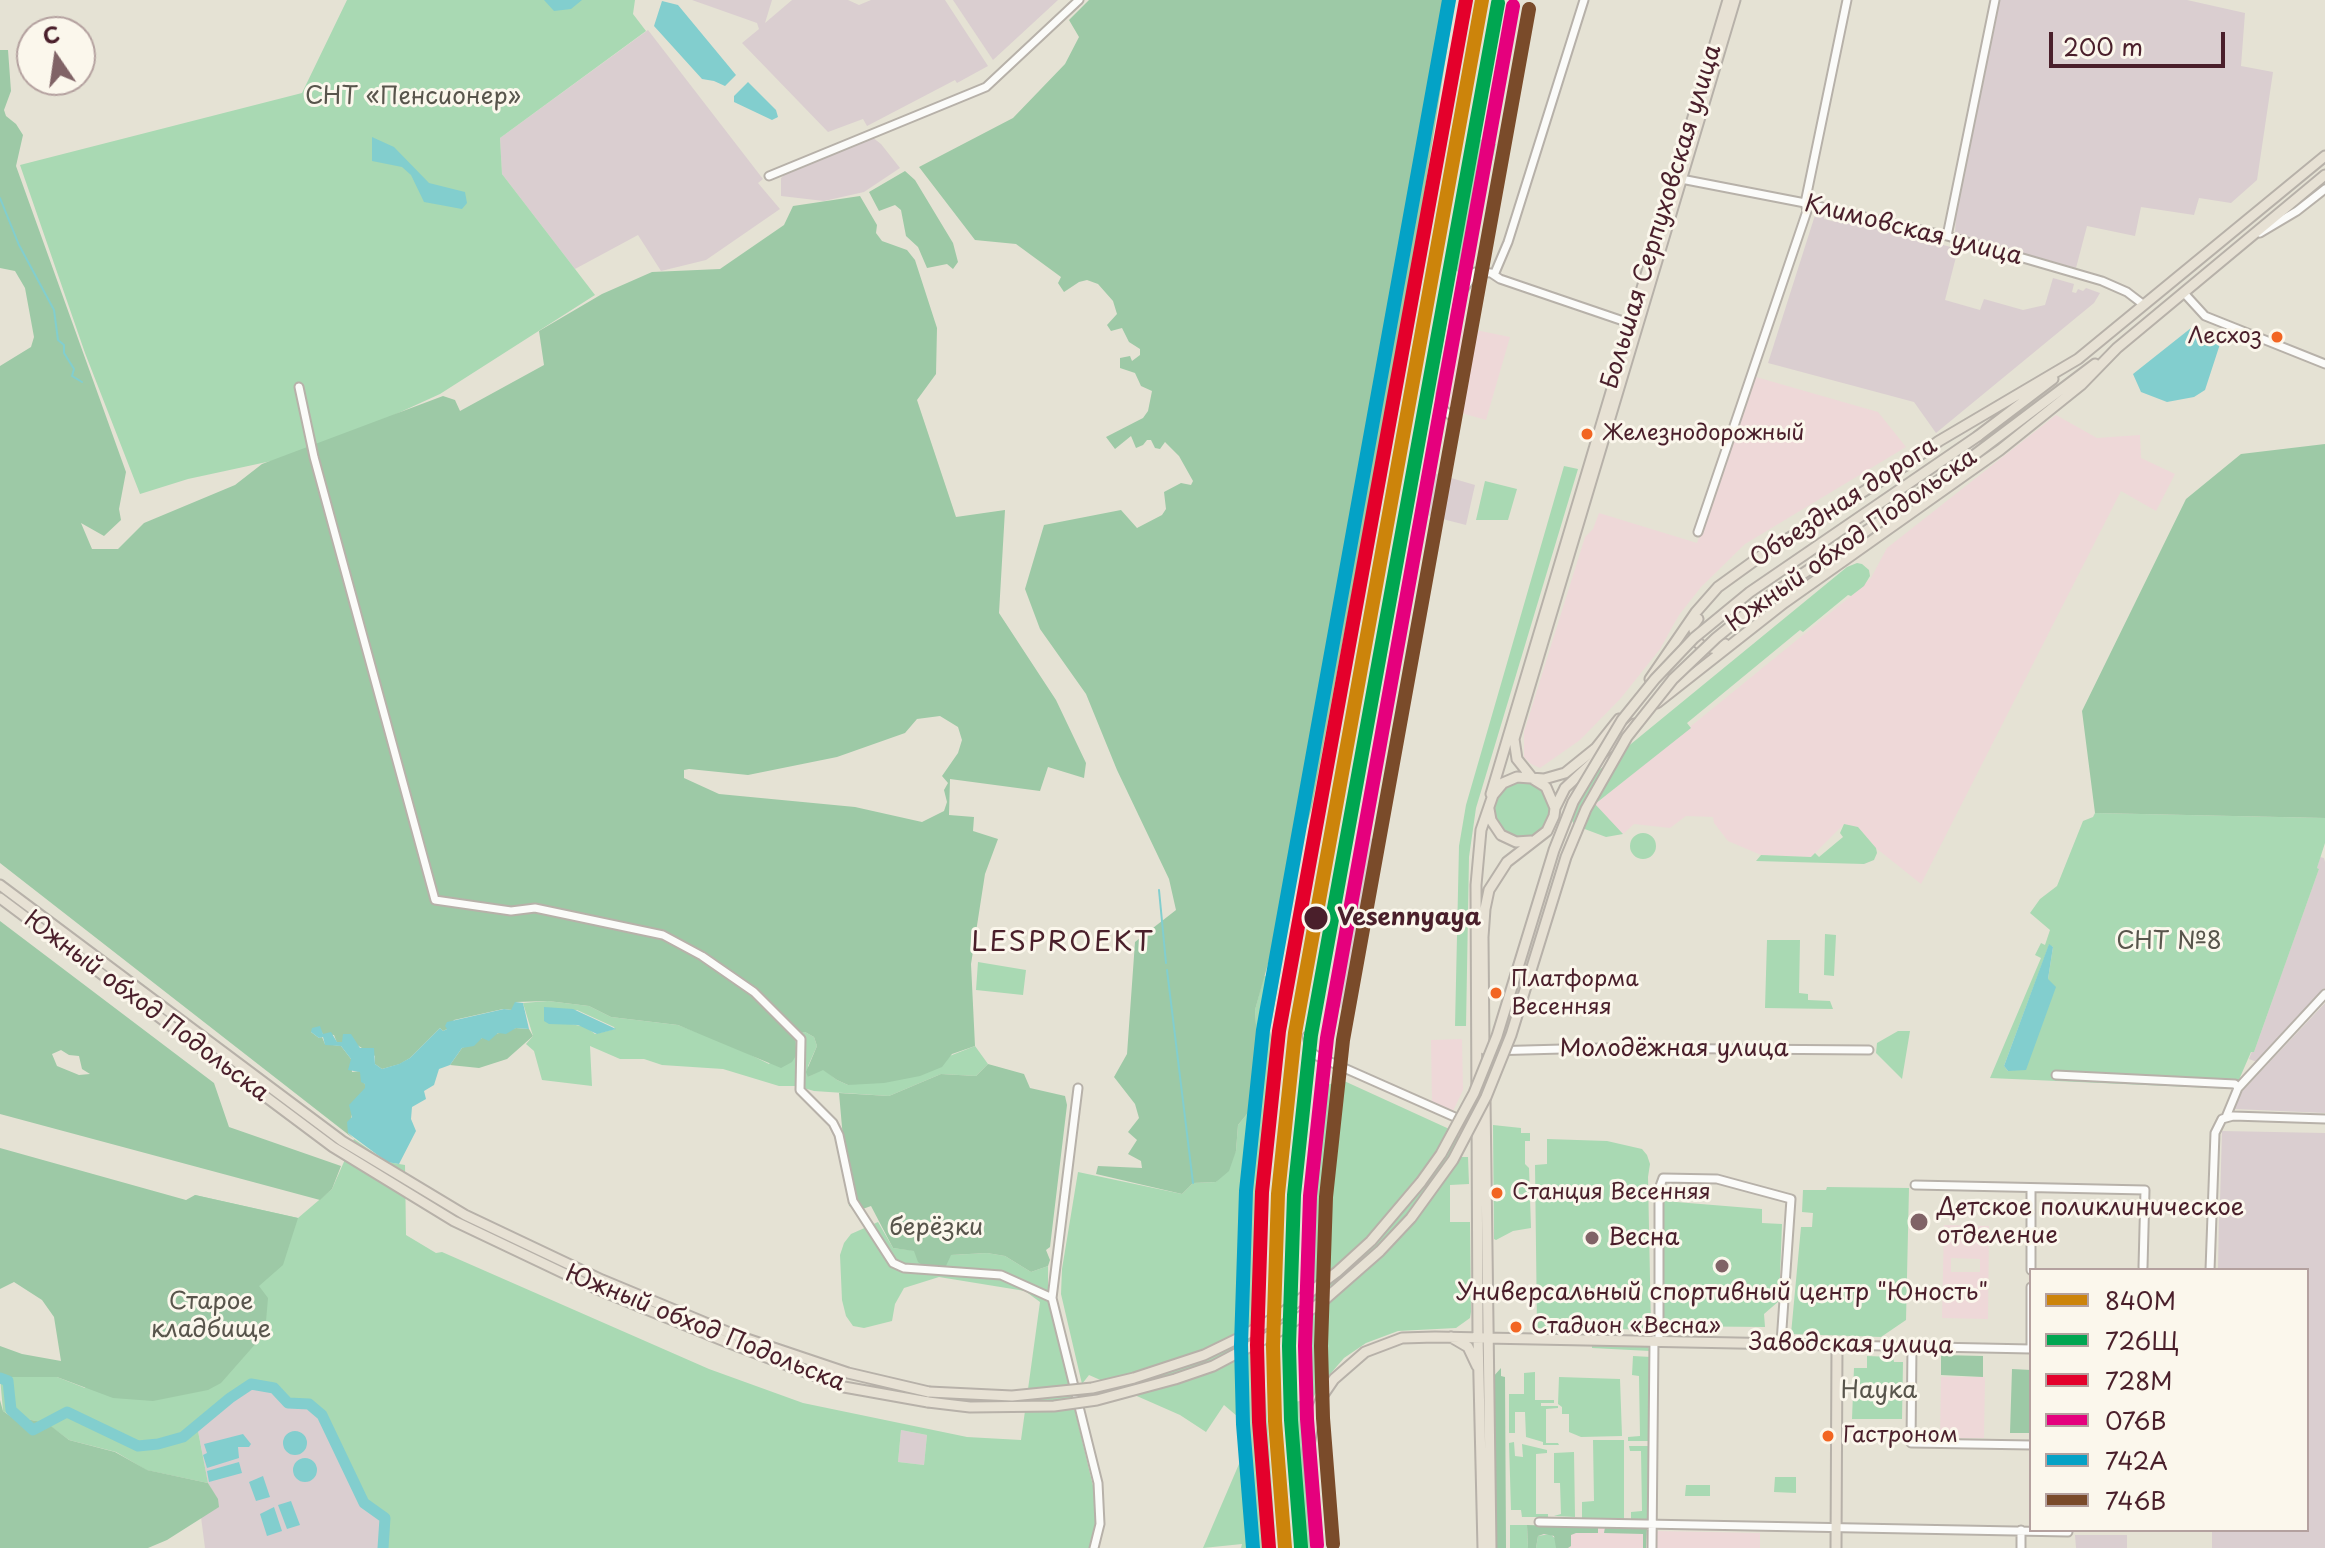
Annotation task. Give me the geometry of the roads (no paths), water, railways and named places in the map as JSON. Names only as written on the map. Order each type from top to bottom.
[{"type":"main road","name":"Большая Серпуховская улица","points":[[1533,779],[1517,759],[1516,730],[1728,0]]},
{"type":"main road","name":"Большая Серпуховская улица","points":[[1677,178],[1735,0]]},
{"type":"main road","name":"Объездная дорога","points":[[1533,779],[1555,778],[1596,748],[1657,670],[1696,612],[1718,587],[1765,553],[1894,473],[1939,441],[2078,359],[2325,156]]},
{"type":"main road","name":"Объездная дорога","points":[[1555,808],[1565,788],[1673,689],[1755,625],[2000,450],[2081,385],[2117,348],[2325,175]]},
{"type":"main road","name":"Большая Серпуховская улица","points":[[1481,1051],[1476,885],[1481,830],[1634,324]]},
{"type":"main road","name":"Южный обход Подольска","points":[[0,885],[342,1141],[465,1215],[602,1280],[732,1334],[848,1373],[970,1407],[1041,1407],[1137,1391],[1213,1366],[1283,1329],[1346,1282],[1411,1218],[1453,1160],[1480,1110],[1511,1035],[1566,857],[1586,809],[1627,737],[1673,679],[1759,603],[1986,447],[2117,348]]},
{"type":"main road","name":"Южный обход Подольска","points":[[0,898],[333,1147],[454,1221],[597,1289],[844,1387],[928,1397],[1024,1395],[1092,1388],[1134,1378],[1204,1355],[1278,1316],[1337,1272],[1371,1241],[1421,1182],[1441,1154],[1474,1093],[1497,1036],[1554,850],[1573,802],[1622,720],[1655,679],[1694,638],[1750,592],[1978,436],[2078,359]]},
{"type":"main road","points":[[1755,625],[1717,649],[1697,642],[1693,626],[1719,594],[1765,553]]},
{"type":"main road","points":[[1483,1548],[1479,1376],[1483,1337],[1479,1293],[1478,1124],[1485,909],[1489,890],[1498,874],[1507,862],[1541,836],[1552,824],[1555,808],[1546,787],[1533,779],[1517,777],[1503,783],[1490,802],[1491,820],[1501,835],[1516,842],[1534,840]]},
{"type":"main road","points":[[1481,1051],[1483,1337],[1491,1548]]},
{"type":"main road","points":[[1451,1337],[1466,1332],[1471,1325],[1479,1293]]},
{"type":"main road","name":"Заводская улица","points":[[1317,1548],[1308,1450],[1315,1414],[1334,1379],[1350,1363],[1381,1344],[1410,1337],[1483,1337],[1837,1345]]},
{"type":"main road","points":[[1451,1337],[1468,1347],[1476,1360],[1479,1376]]},
{"type":"main road","points":[[1836,1548],[1837,1345]]},
{"type":"street","points":[[769,176],[986,87],[1079,0]]},
{"type":"street","points":[[1494,275],[1508,242],[1584,0]]},
{"type":"street","points":[[1698,532],[1807,211],[1805,203],[1847,0]]},
{"type":"street","points":[[1947,236],[1995,0]]},
{"type":"street","name":"Климовская улица","points":[[1677,178],[1805,203],[1947,236],[2102,281],[2127,292],[2144,305]]},
{"type":"street","points":[[2245,243],[2297,211],[2325,189]]},
{"type":"street","points":[[1452,417],[1443,410],[1441,402],[1460,295],[1475,272],[1494,275],[1634,324]]},
{"type":"street","points":[[2184,293],[2205,316],[2325,364]]},
{"type":"street","points":[[299,387],[314,457],[435,900],[511,911],[535,908],[663,935],[702,956],[754,992],[801,1039],[800,1090],[833,1123],[839,1135],[853,1201],[893,1263],[904,1268],[1001,1275],[1052,1298]]},
{"type":"street","points":[[2210,1268],[2215,1133],[2219,1123],[2226,1117],[2238,1088],[2325,994]]},
{"type":"street","points":[[1307,1036],[1311,1052],[1317,1056],[1466,1122],[1478,1124]]},
{"type":"street","name":"Молодёжная улица","points":[[1481,1051],[1600,1048],[1869,1050]]},
{"type":"street","points":[[2056,1075],[2208,1082],[2235,1084],[2238,1088]]},
{"type":"street","points":[[1078,1088],[1052,1298],[1098,1483],[1100,1524],[1094,1548]]},
{"type":"street","points":[[2226,1117],[2325,1119]]},
{"type":"street","points":[[1652,1548],[1659,1189],[1663,1178],[1717,1179],[1791,1199],[1781,1343]]},
{"type":"street","points":[[1915,1185],[2145,1190],[2143,1267]]},
{"type":"street","points":[[2031,1189],[2031,1268]]},
{"type":"street","name":"Заводская улица","points":[[1837,1345],[2029,1349]]},
{"type":"street","points":[[1912,1346],[1911,1443],[2029,1445]]},
{"type":"street","points":[[1539,1522],[2029,1530]]},
{"type":"street","points":[[2021,1530],[2021,1548]]},
{"type":"water","points":[[544,0],[582,0],[571,9],[554,11]]},
{"type":"water","points":[[662,1],[678,5],[736,75],[725,86],[702,79],[654,26]]},
{"type":"water","points":[[748,82],[776,110],[778,117],[772,120],[734,102],[734,96]]},
{"type":"water","points":[[372,137],[394,147],[429,183],[465,192],[467,203],[462,209],[424,202],[411,175],[402,167],[372,161]]},
{"type":"water","points":[[2191,328],[2220,344],[2205,390],[2194,397],[2167,402],[2141,392],[2133,374]]},
{"type":"water","points":[[2049,944],[2053,947],[2048,979],[2056,987],[2026,1070],[2008,1071],[2004,1066]]},
{"type":"water","points":[[515,1002],[523,1003],[529,1029],[516,1028],[506,1034],[498,1033],[489,1041],[482,1038],[474,1046],[462,1048],[450,1065],[439,1069],[434,1085],[424,1091],[426,1099],[412,1107],[411,1119],[416,1131],[399,1164],[387,1162],[348,1133],[347,1122],[352,1117],[349,1105],[365,1088],[365,1084],[361,1082],[360,1072],[348,1070],[351,1059],[341,1046],[325,1045],[323,1037],[319,1038],[311,1032],[312,1028],[320,1026],[323,1034],[331,1032],[337,1042],[342,1042],[343,1034],[351,1034],[360,1048],[374,1048],[375,1064],[382,1069],[410,1058],[440,1028],[443,1031],[447,1029],[447,1022],[511,1010]]},
{"type":"water","points":[[544,1007],[573,1009],[616,1029],[597,1034],[578,1025],[549,1024],[544,1021]]},
{"type":"water","points":[[295,1431],[304,1434],[307,1443],[304,1452],[295,1455],[286,1452],[283,1443],[286,1434]]},
{"type":"water","points":[[243,1434],[251,1444],[249,1447],[238,1447],[239,1458],[207,1468],[204,1444]]},
{"type":"water","points":[[305,1458],[314,1461],[317,1470],[314,1479],[305,1482],[296,1479],[293,1470],[296,1461]]},
{"type":"water","points":[[239,1462],[242,1473],[209,1482],[207,1471]]},
{"type":"water","points":[[263,1476],[270,1497],[256,1501],[249,1482]]},
{"type":"water","points":[[291,1501],[300,1525],[287,1529],[278,1505]]},
{"type":"water","points":[[274,1507],[282,1531],[267,1536],[260,1514]]},
{"type":"waterway","points":[[0,198],[19,245],[54,310],[58,340],[64,345],[64,353],[74,369],[72,376],[82,382]]},
{"type":"waterway","points":[[1159,890],[1166,963]]},
{"type":"waterway","points":[[1167,970],[1193,1183]]},
{"type":"waterway","points":[[0,1378],[8,1381],[11,1410],[33,1430],[67,1412],[138,1446],[183,1437],[251,1384],[274,1388],[288,1403],[309,1404],[322,1415],[364,1503],[385,1518],[383,1548]]},
{"type":"place","name":"Лесхоз","points":[[2277,337]]},
{"type":"place","name":"Железнодорожный","points":[[1587,434]]},
{"type":"place","name":"Vesennyaya","points":[[1316,918]]},
{"type":"place","name":"Платформа Весенняя","points":[[1496,993]]},
{"type":"place","name":"Станция Весенняя","points":[[1497,1193]]},
{"type":"place","name":"Детское поликлиническое отделение","points":[[1919,1222]]},
{"type":"place","name":"Весна","points":[[1592,1238]]},
{"type":"place","name":"Универсальный спортивный центр \"Юность\"","points":[[1722,1266]]},
{"type":"place","name":"Стадион «Весна»","points":[[1516,1327]]},
{"type":"place","name":"Гастроном","points":[[1828,1436]]},
{"type":"district","name":"LESPROEKT","points":[[1063,943]]},
{"type":"park label","name":"СНТ «Пенсионер»","points":[[413,97]]},
{"type":"park label","name":"СНТ №8","points":[[2169,942]]},
{"type":"park label","name":"берёзки","points":[[936,1228]]},
{"type":"park label","name":"Старое кладбище","points":[[211,1316]]},
{"type":"park label","name":"Наука","points":[[1879,1391]]}]
